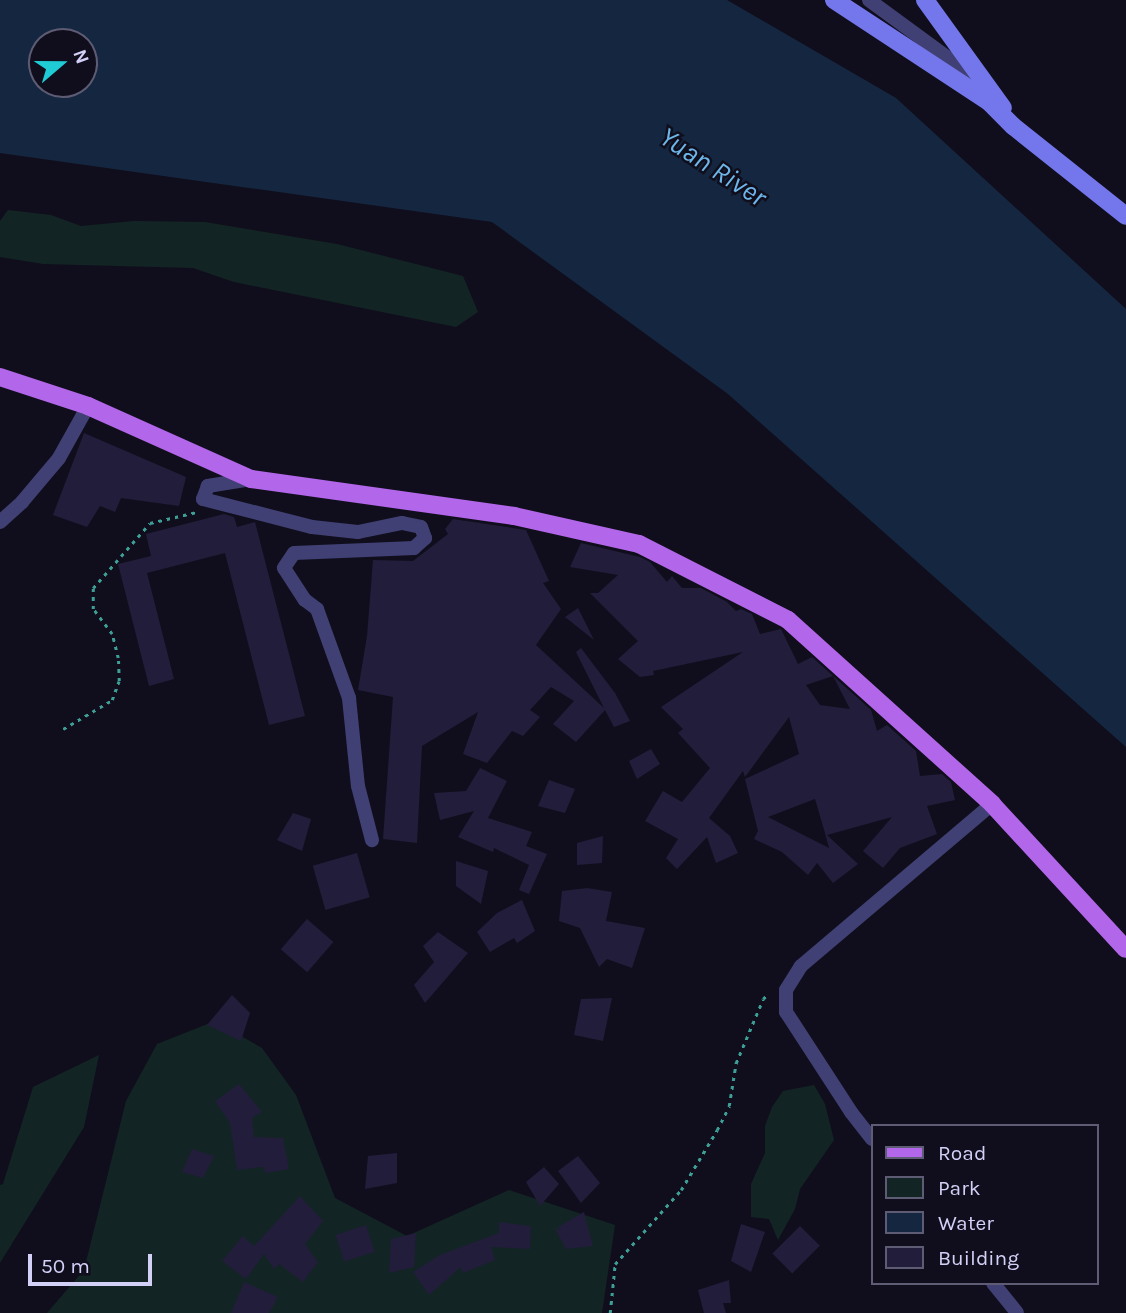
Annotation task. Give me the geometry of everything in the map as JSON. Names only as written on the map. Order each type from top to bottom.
[{"type":"main road","points":[[0,377],[88,406],[251,479],[514,516],[639,544],[788,620],[992,804],[1126,949]]},
{"type":"street","points":[[834,0],[989,102],[1013,126],[1126,216]]},
{"type":"street","points":[[869,0],[993,91]]},
{"type":"street","points":[[925,0],[993,91],[1013,126]]},
{"type":"street","points":[[0,522],[22,502],[59,458],[88,406]]},
{"type":"street","points":[[251,479],[208,486],[203,499],[312,527],[358,532],[402,523],[421,527],[425,538],[414,548],[294,553],[284,568],[305,600],[317,609],[349,698],[358,786],[372,841]]},
{"type":"street","points":[[870,1136],[786,1012],[786,990],[801,966],[992,804]]},
{"type":"street","points":[[995,1285],[1017,1313]]},
{"type":"path","points":[[62,729],[112,700],[119,681],[118,658],[111,634],[93,609],[93,588],[150,523],[203,510],[203,499]]},
{"type":"path","points":[[610,1313],[615,1264],[681,1190],[717,1130],[729,1106],[736,1063],[763,999],[771,990]]},
{"type":"green space","points":[[8,210],[51,215],[81,226],[134,221],[205,222],[337,244],[463,276],[478,312],[456,327],[234,282],[193,268],[43,264],[0,257],[0,221]]},
{"type":"green space","points":[[215,1021],[262,1048],[296,1095],[335,1198],[407,1236],[509,1190],[615,1225],[602,1313],[47,1313],[84,1270],[126,1101],[157,1044]]},
{"type":"green space","points":[[99,1055],[84,1127],[0,1263],[0,1185],[3,1184],[33,1087]]},
{"type":"green space","points":[[814,1085],[825,1104],[834,1140],[800,1189],[795,1209],[778,1240],[769,1219],[751,1217],[751,1184],[765,1153],[765,1126],[772,1107],[783,1091]]},
{"type":"water","name":"Yuan River","points":[[0,0],[727,0],[896,98],[1126,309],[1126,747],[728,394],[492,222],[0,153]]},
{"type":"building","points":[[84,433],[186,477],[179,506],[121,498],[115,512],[100,506],[87,527],[53,515]]},
{"type":"building","points":[[224,514],[234,517],[237,527],[255,522],[305,716],[269,725],[225,553],[147,573],[174,679],[149,686],[118,564],[151,556],[146,534]]},
{"type":"building","points":[[453,519],[526,530],[549,581],[543,583],[561,609],[536,645],[604,708],[576,652],[581,648],[615,693],[630,721],[614,727],[605,710],[576,742],[553,724],[574,701],[551,687],[530,710],[540,717],[523,736],[512,731],[487,763],[463,754],[478,712],[422,746],[417,843],[383,839],[393,697],[358,690],[367,636],[373,560],[413,561],[448,534],[445,529]]},
{"type":"building","points":[[581,543],[640,557],[650,562],[667,582],[672,576],[682,588],[701,588],[727,602],[736,611],[741,609],[752,614],[760,634],[781,629],[798,664],[812,657],[871,710],[877,731],[887,725],[916,751],[920,776],[942,774],[951,782],[955,800],[927,806],[937,834],[900,848],[883,868],[863,851],[892,817],[827,835],[858,864],[833,883],[817,863],[808,875],[782,852],[754,839],[758,831],[745,779],[799,754],[789,717],[745,777],[743,771],[709,818],[730,836],[738,853],[716,863],[707,837],[677,869],[666,858],[678,839],[645,821],[663,791],[682,802],[710,768],[678,733],[683,729],[661,707],[743,652],[653,671],[654,675],[640,677],[618,659],[638,641],[590,593],[598,593],[618,575],[570,567]],"holes":[[[833,676],[850,709],[820,705],[806,685]],[[815,799],[825,833],[829,848],[768,817]]]},
{"type":"building","points":[[578,608],[594,640],[565,617]]},
{"type":"building","points":[[651,749],[660,764],[637,779],[629,761]]},
{"type":"building","points":[[480,768],[507,781],[488,818],[532,832],[526,846],[547,854],[529,894],[519,890],[529,865],[494,848],[493,852],[458,837],[474,811],[440,820],[434,793],[466,791]]},
{"type":"building","points":[[549,780],[575,789],[565,813],[538,806]]},
{"type":"building","points":[[293,813],[311,819],[302,851],[277,840]]},
{"type":"building","points":[[603,836],[602,863],[577,865],[577,843]]},
{"type":"building","points":[[357,853],[370,897],[325,910],[313,866]]},
{"type":"building","points":[[456,861],[488,871],[481,904],[456,886]]},
{"type":"building","points":[[587,888],[612,892],[606,921],[645,928],[632,968],[607,959],[599,967],[580,928],[559,921],[562,891]]},
{"type":"building","points":[[522,900],[535,931],[517,943],[514,938],[490,952],[477,932],[497,913]]},
{"type":"building","points":[[307,919],[333,942],[307,972],[281,949]]},
{"type":"building","points":[[438,932],[468,953],[425,1003],[414,985],[434,962],[423,946]]},
{"type":"building","points":[[232,995],[250,1013],[241,1041],[207,1025]]},
{"type":"building","points":[[612,998],[603,1041],[574,1035],[581,999]]},
{"type":"building","points":[[239,1084],[262,1112],[252,1118],[254,1137],[283,1138],[289,1169],[265,1173],[264,1167],[237,1170],[230,1123],[215,1101]]},
{"type":"building","points":[[192,1149],[214,1156],[203,1178],[182,1172]]},
{"type":"building","points":[[397,1153],[397,1183],[365,1189],[368,1156]]},
{"type":"building","points":[[578,1156],[600,1183],[581,1203],[558,1171]]},
{"type":"building","points":[[544,1167],[559,1184],[540,1206],[526,1182]]},
{"type":"building","points":[[300,1196],[323,1221],[305,1244],[318,1262],[303,1282],[279,1264],[274,1269],[264,1254],[246,1279],[222,1261],[243,1236],[254,1246]]},
{"type":"building","points":[[584,1212],[593,1246],[566,1249],[555,1229],[561,1230],[558,1227]]},
{"type":"building","points":[[499,1222],[531,1226],[530,1249],[491,1247],[495,1260],[463,1273],[461,1267],[429,1295],[413,1272],[440,1255],[499,1233]]},
{"type":"building","points":[[741,1224],[765,1232],[751,1272],[731,1261]]},
{"type":"building","points":[[366,1225],[375,1252],[344,1262],[336,1235]]},
{"type":"building","points":[[800,1226],[820,1246],[792,1273],[772,1254]]},
{"type":"building","points":[[416,1233],[414,1267],[389,1273],[391,1239]]},
{"type":"building","points":[[729,1280],[731,1303],[723,1303],[726,1313],[704,1313],[698,1290]]},
{"type":"building","points":[[244,1282],[278,1297],[269,1313],[231,1313]]}]
